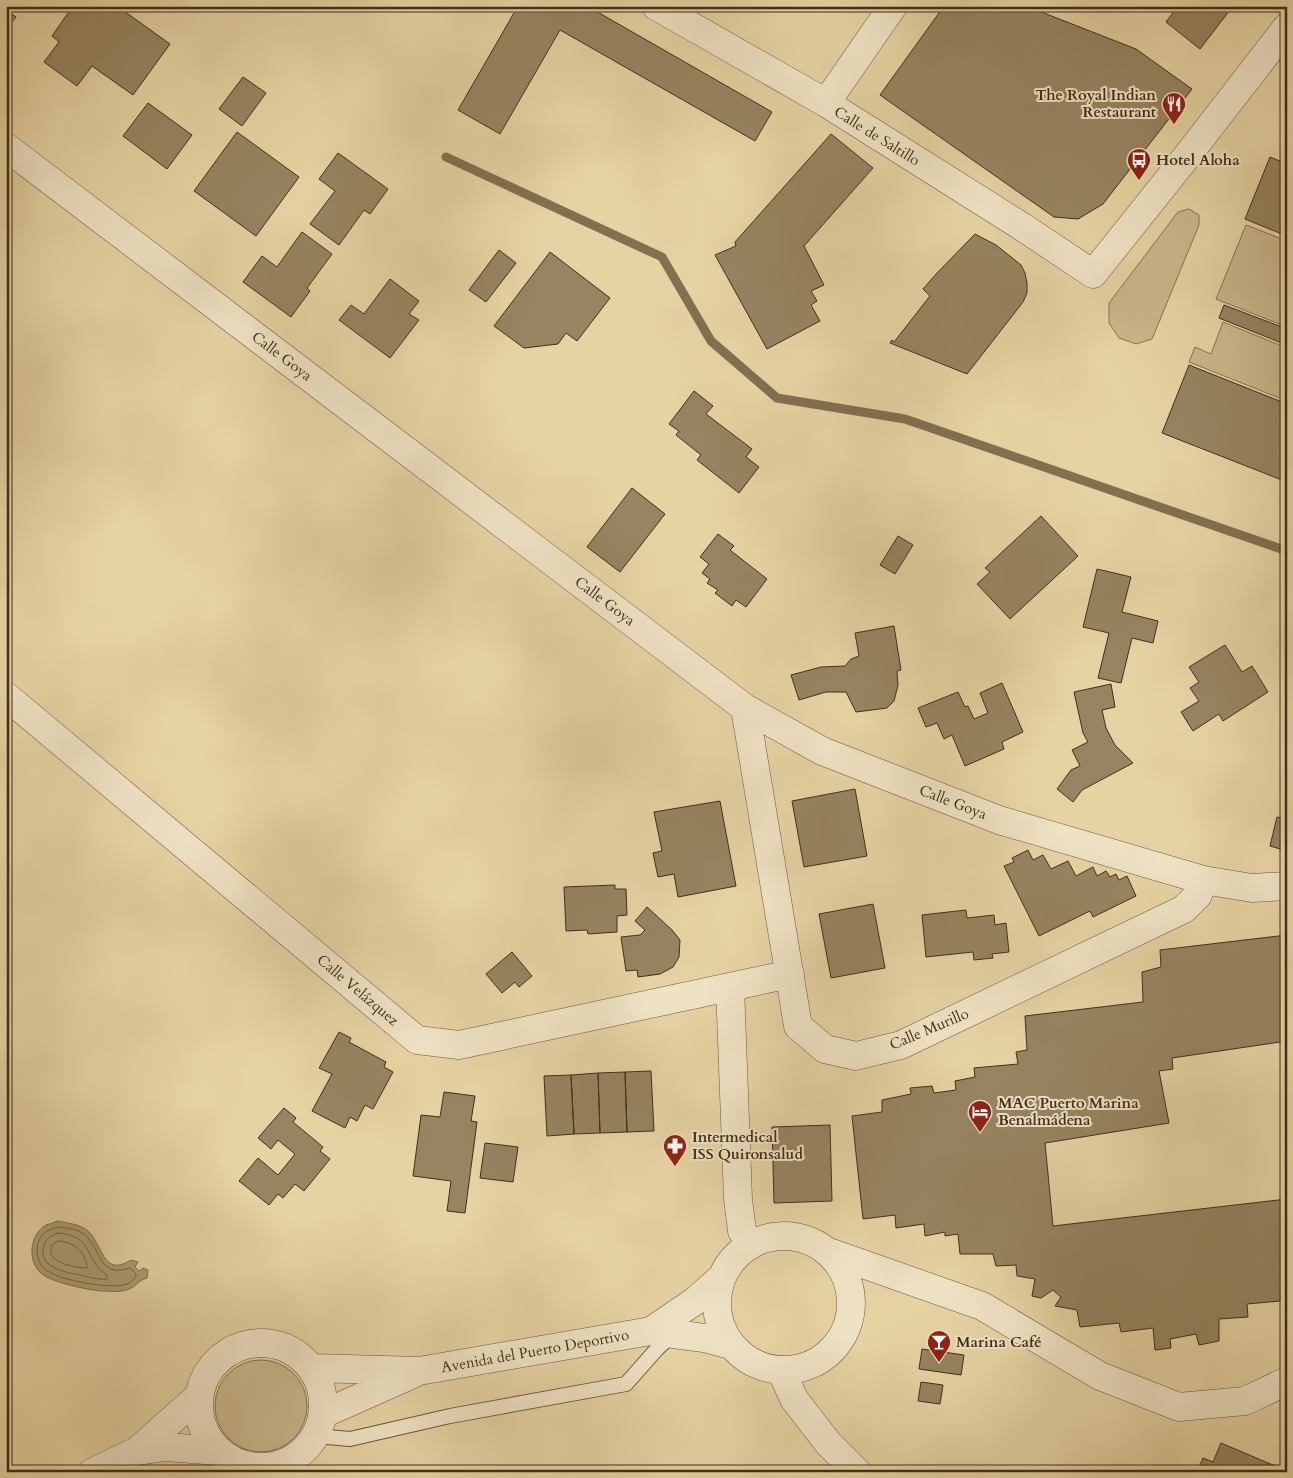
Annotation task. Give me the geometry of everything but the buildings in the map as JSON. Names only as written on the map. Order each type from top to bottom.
[{"type":"street","name":"Calle de Saltillo","points":[[656,6],[826,103],[1021,226],[1093,274],[1287,26]]},
{"type":"street","points":[[826,103],[893,6]]},
{"type":"street","name":"Calle Goya","points":[[6,147],[745,708],[822,751],[1000,820],[1203,880],[1252,888],[1287,886]]},
{"type":"street","name":"Calle Velázquez","points":[[6,696],[417,1040],[460,1045],[790,974]]},
{"type":"street","name":"Calle Murillo","points":[[745,708],[798,1026],[824,1049],[856,1056],[901,1045],[1184,909],[1198,895],[1203,880]]},
{"type":"street","points":[[730,987],[738,1199],[742,1231],[751,1244]]},
{"type":"street","points":[[826,1251],[844,1272],[851,1299],[847,1327],[832,1350],[809,1366],[781,1370],[762,1367],[745,1358],[731,1345],[717,1313],[721,1278],[728,1265],[751,1244],[769,1238],[790,1236],[809,1241],[826,1251],[982,1306],[1100,1376],[1179,1407],[1245,1401],[1287,1380]]},
{"type":"street","name":"Avenida del Puerto Deportivo","points":[[661,1333],[721,1278]]},
{"type":"street","name":"Avenida del Puerto Deportivo","points":[[312,1368],[419,1371],[661,1333],[704,1338],[731,1345]]},
{"type":"street","points":[[137,1451],[166,1447],[237,1463],[284,1463],[304,1450],[319,1425],[322,1391],[312,1368],[295,1353],[267,1343],[239,1347],[219,1360],[208,1372],[200,1395],[201,1420],[207,1436],[237,1463]]},
{"type":"street","points":[[781,1370],[794,1399],[828,1443],[857,1472]]},
{"type":"street","name":"Avenida del Puerto Deportivo","points":[[319,1425],[419,1371]]},
{"type":"street","points":[[93,1472],[137,1451],[200,1395]]},
{"type":"lane","points":[[319,1425],[350,1439],[450,1416],[626,1384],[656,1350],[661,1333]]},
{"type":"shaded area","points":[[1189,209],[1199,215],[1199,225],[1152,339],[1136,344],[1119,338],[1109,323],[1109,303],[1178,212]]},
{"type":"shaded area","points":[[1246,225],[1287,241],[1287,327],[1216,299]]},
{"type":"shaded area","points":[[1223,322],[1287,348],[1287,401],[1189,362],[1195,347],[1211,354]]},
{"type":"shaded area","points":[[261,1360],[279,1363],[294,1373],[304,1388],[307,1406],[304,1424],[294,1439],[279,1449],[261,1452],[243,1449],[228,1439],[218,1424],[215,1406],[218,1388],[228,1373],[243,1363]]},
{"type":"water","points":[[57,1221],[77,1225],[87,1230],[93,1236],[104,1257],[114,1265],[131,1260],[138,1262],[135,1267],[139,1271],[143,1268],[148,1270],[147,1278],[141,1280],[128,1290],[101,1291],[70,1285],[53,1280],[42,1274],[37,1269],[32,1256],[33,1242],[40,1229]]},
{"type":"waterway","points":[[446,157],[662,257],[711,341],[777,398],[905,419],[1287,551]]},
{"type":"place","name":"The Royal Indian Restaurant","points":[[1174,125]]},
{"type":"place","name":"Hotel Aloha","points":[[1139,181]]},
{"type":"place","name":"MAC Puerto Marina Benalmádena","points":[[980,1133]]},
{"type":"place","name":"Intermedical ISS Quironsalud","points":[[675,1167]]},
{"type":"place","name":"Marina Café","points":[[939,1363]]}]
